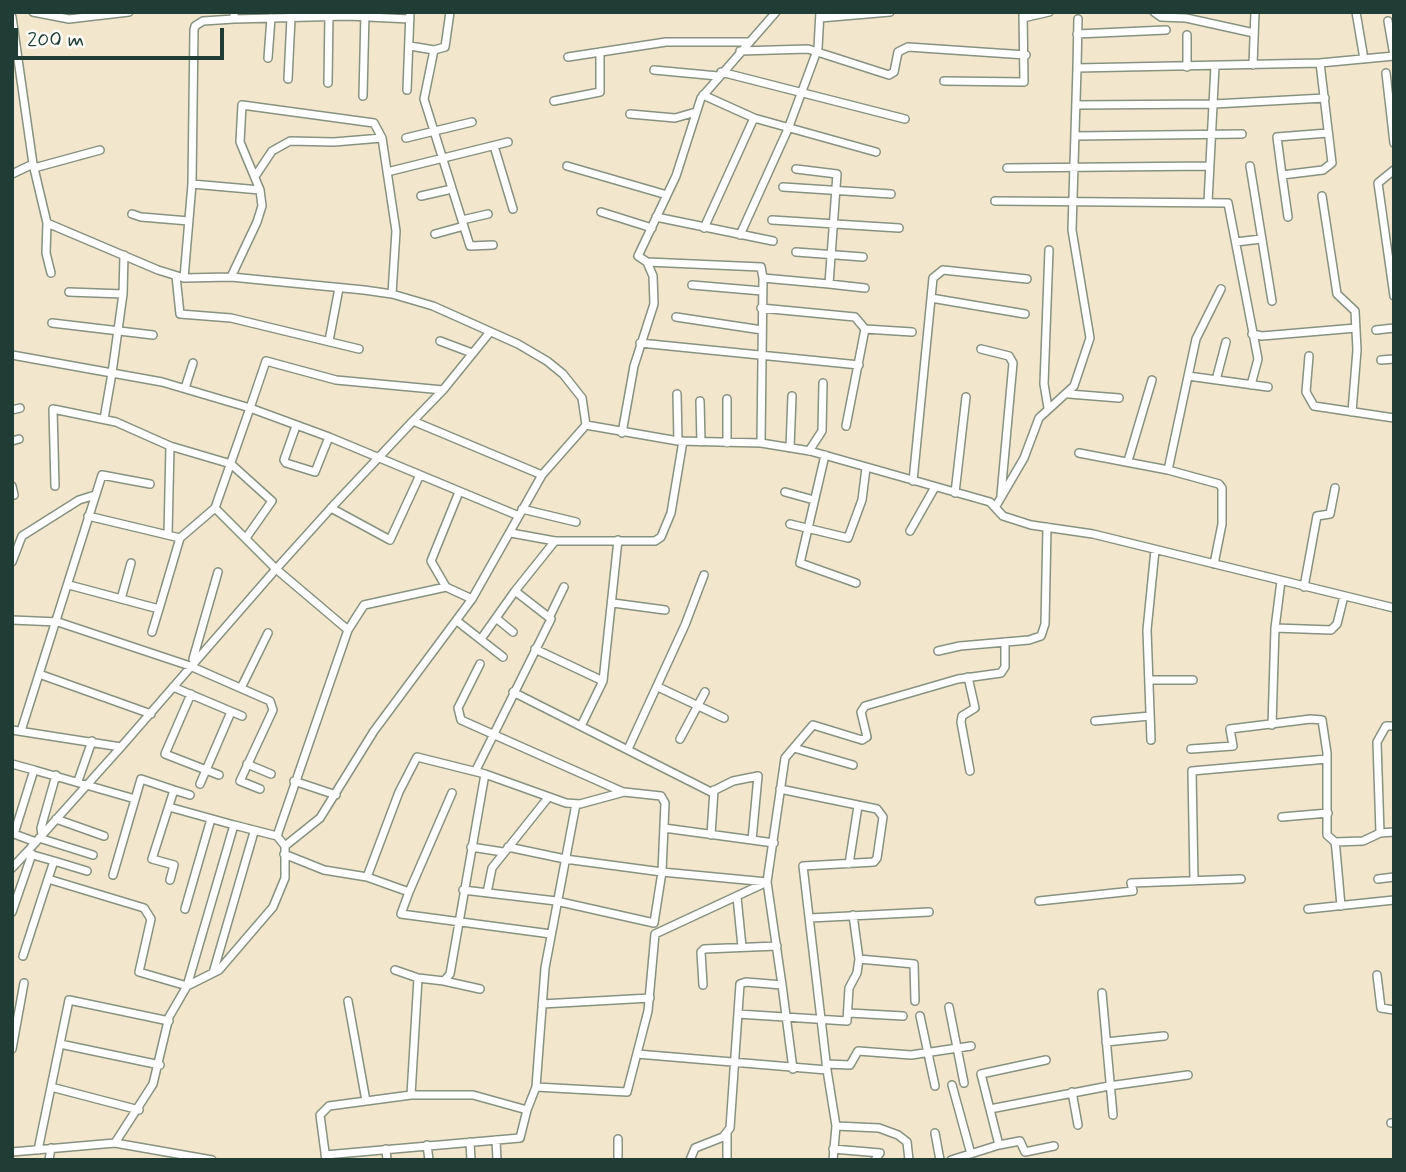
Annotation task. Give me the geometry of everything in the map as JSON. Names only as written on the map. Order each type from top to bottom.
[{"type":"street","points":[[33,12],[69,19],[129,12]]},
{"type":"street","points":[[410,46],[434,50],[445,47],[450,12]]},
{"type":"street","points":[[761,443],[761,267],[647,262],[638,256],[689,142],[696,111],[703,95],[776,12]]},
{"type":"street","points":[[740,235],[789,127],[816,52],[820,15],[890,12]]},
{"type":"street","points":[[944,81],[1021,84],[1026,80],[1023,15],[1049,12]]},
{"type":"street","points":[[1154,12],[1161,17],[1186,15],[1254,33]]},
{"type":"street","points":[[1253,65],[1255,12]]},
{"type":"street","points":[[1356,12],[1364,59]]},
{"type":"street","points":[[328,83],[329,14]]},
{"type":"street","points":[[359,349],[231,318],[180,314],[180,277],[192,184],[195,26],[203,21],[234,16],[291,18],[329,14],[410,15],[407,90]]},
{"type":"street","points":[[363,96],[365,14]]},
{"type":"street","points":[[12,17],[33,166],[47,223],[46,253],[51,273]]},
{"type":"street","points":[[268,58],[271,18]]},
{"type":"street","points":[[288,79],[291,18]]},
{"type":"street","points":[[996,506],[1024,458],[1035,427],[1048,408],[1069,394],[1090,338],[1072,230],[1078,19]]},
{"type":"street","points":[[1077,68],[1320,63],[1394,56],[1388,21]]},
{"type":"street","points":[[1077,34],[1166,30]]},
{"type":"street","points":[[1187,35],[1187,66]]},
{"type":"street","points":[[568,57],[685,41],[748,42]]},
{"type":"street","points":[[740,51],[804,48],[889,75],[894,72],[900,50],[913,46],[1026,55]]},
{"type":"street","points":[[434,50],[424,99],[473,248],[493,245]]},
{"type":"street","points":[[554,101],[600,92],[600,52]]},
{"type":"street","points":[[1282,175],[1329,167],[1332,163],[1320,63]]},
{"type":"street","points":[[1208,202],[1215,66]]},
{"type":"street","points":[[654,70],[720,74],[905,119]]},
{"type":"street","points":[[1386,73],[1394,143]]},
{"type":"street","points":[[703,95],[754,118],[876,152]]},
{"type":"street","points":[[1076,104],[1214,104],[1325,98]]},
{"type":"street","points":[[231,277],[262,206],[256,175],[244,158],[240,142],[242,106],[367,119],[374,123],[382,138],[396,231],[392,294]]},
{"type":"street","points":[[630,114],[675,118],[696,111]]},
{"type":"street","points":[[704,228],[754,118]]},
{"type":"street","points":[[406,138],[472,122]]},
{"type":"street","points":[[1288,216],[1277,138],[1328,133]]},
{"type":"street","points":[[1075,136],[1242,134]]},
{"type":"street","points":[[256,175],[272,151],[290,141],[334,142],[382,138]]},
{"type":"street","points":[[387,172],[508,142]]},
{"type":"street","points":[[494,146],[513,209]]},
{"type":"street","points":[[12,174],[33,166],[100,150]]},
{"type":"street","points":[[567,166],[667,195]]},
{"type":"street","points":[[1006,168],[1209,166]]},
{"type":"street","points":[[1250,166],[1272,301]]},
{"type":"street","points":[[796,169],[836,173],[829,284]]},
{"type":"street","points":[[1394,170],[1378,183],[1394,296]]},
{"type":"street","points":[[192,184],[261,190]]},
{"type":"street","points":[[783,187],[891,194]]},
{"type":"street","points":[[421,196],[452,189]]},
{"type":"street","points":[[1322,196],[1337,294],[1353,306],[1356,328],[1352,412]]},
{"type":"street","points":[[995,201],[1228,203],[1258,359],[1251,385]]},
{"type":"street","points":[[601,212],[652,228]]},
{"type":"street","points":[[132,214],[189,221]]},
{"type":"street","points":[[435,234],[488,214]]},
{"type":"street","points":[[656,217],[773,241]]},
{"type":"street","points":[[772,220],[899,228]]},
{"type":"street","points":[[47,223],[180,277],[231,277],[392,294],[433,306],[518,344],[563,374],[582,398],[586,425],[542,475],[520,512],[512,533],[472,599],[374,731],[320,818],[285,850]]},
{"type":"street","points":[[1236,242],[1261,239]]},
{"type":"street","points":[[1048,408],[1044,384],[1049,250]]},
{"type":"street","points":[[796,252],[863,257]]},
{"type":"street","points":[[104,419],[123,294],[124,255]]},
{"type":"street","points":[[622,433],[624,412],[640,343],[654,304],[655,285],[647,262]]},
{"type":"street","points":[[913,481],[933,278],[939,271],[1027,279]]},
{"type":"street","points":[[763,278],[865,288]]},
{"type":"street","points":[[692,285],[762,292]]},
{"type":"street","points":[[329,341],[339,288]]},
{"type":"street","points":[[1168,470],[1202,322],[1221,289]]},
{"type":"street","points":[[69,292],[123,294]]},
{"type":"street","points":[[931,298],[1025,314]]},
{"type":"street","points":[[761,308],[855,317],[864,329],[846,426]]},
{"type":"street","points":[[677,317],[761,330]]},
{"type":"street","points":[[52,323],[153,335]]},
{"type":"street","points":[[1252,334],[1262,336],[1356,328]]},
{"type":"street","points":[[1376,330],[1394,328]]},
{"type":"street","points":[[864,329],[912,332]]},
{"type":"street","points":[[13,866],[29,853],[39,838],[375,458],[443,390],[490,332]]},
{"type":"street","points":[[440,341],[472,354]]},
{"type":"street","points":[[1216,380],[1226,342]]},
{"type":"street","points":[[640,343],[859,365]]},
{"type":"street","points":[[981,349],[1009,356],[1013,363],[1001,497]]},
{"type":"street","points":[[12,355],[185,388],[330,437],[459,492],[520,512],[576,522]]},
{"type":"street","points":[[1310,356],[1306,393],[1310,402],[1394,418]]},
{"type":"street","points":[[1381,360],[1394,359]]},
{"type":"street","points":[[152,632],[180,538],[215,508],[266,361],[336,380],[443,390]]},
{"type":"street","points":[[185,388],[194,363]]},
{"type":"street","points":[[1188,376],[1268,387]]},
{"type":"street","points":[[1128,461],[1152,380]]},
{"type":"street","points":[[809,451],[822,431],[823,383]]},
{"type":"street","points":[[512,533],[555,541],[645,542],[661,537],[671,513],[680,441],[677,394]]},
{"type":"street","points":[[1069,394],[1119,398]]},
{"type":"street","points":[[790,448],[792,396]]},
{"type":"street","points":[[955,493],[966,397]]},
{"type":"street","points":[[727,399],[727,443]]},
{"type":"street","points":[[700,401],[701,442]]},
{"type":"street","points":[[55,486],[53,409],[104,419],[170,446],[231,464],[272,501],[246,538]]},
{"type":"street","points":[[413,421],[542,475]]},
{"type":"street","points":[[586,425],[680,441],[761,443],[809,451],[996,506],[1003,516],[1093,534],[1394,608]]},
{"type":"street","points":[[296,426],[284,463],[314,473],[330,437]]},
{"type":"street","points":[[168,535],[170,446]]},
{"type":"street","points":[[1079,453],[1128,461],[1219,484],[1222,488],[1222,524],[1214,564]]},
{"type":"street","points":[[825,455],[800,563],[856,583]]},
{"type":"street","points":[[790,524],[844,538],[850,536],[862,500],[866,468]]},
{"type":"street","points":[[21,731],[58,622],[102,475],[150,484]]},
{"type":"street","points":[[331,508],[390,540],[419,477]]},
{"type":"street","points":[[12,486],[15,495]]},
{"type":"street","points":[[910,531],[935,487]]},
{"type":"street","points":[[1304,587],[1317,516],[1330,514],[1335,488]]},
{"type":"street","points":[[459,492],[430,561],[446,587],[472,599]]},
{"type":"street","points":[[785,492],[814,500]]},
{"type":"street","points":[[12,562],[22,536],[79,500],[95,495]]},
{"type":"street","points":[[215,508],[276,569],[348,631]]},
{"type":"street","points":[[88,516],[180,538]]},
{"type":"street","points":[[938,651],[1029,640],[1041,636],[1045,630],[1048,527]]},
{"type":"street","points":[[582,724],[603,681],[618,540]]},
{"type":"street","points":[[481,639],[555,541]]},
{"type":"street","points":[[1151,740],[1147,630],[1155,550]]},
{"type":"street","points":[[121,598],[131,563]]},
{"type":"street","points":[[190,666],[218,572]]},
{"type":"street","points":[[628,749],[658,687],[704,575]]},
{"type":"street","points":[[1272,725],[1275,628],[1281,581]]},
{"type":"street","points":[[69,585],[159,609]]},
{"type":"street","points":[[48,879],[144,908],[151,919],[139,972],[187,986],[213,973],[273,907],[285,878],[285,850],[277,836],[348,631],[365,605],[446,587]]},
{"type":"street","points":[[477,770],[564,587]]},
{"type":"street","points":[[515,591],[550,617]]},
{"type":"street","points":[[1275,628],[1331,631],[1337,624],[1344,596]]},
{"type":"street","points":[[613,603],[665,610]]},
{"type":"street","points":[[496,618],[513,632]]},
{"type":"street","points":[[12,620],[58,622],[190,666],[270,701],[273,708],[240,780],[260,789]]},
{"type":"street","points":[[457,621],[503,657]]},
{"type":"street","points":[[241,688],[268,633]]},
{"type":"street","points":[[793,1069],[767,883],[785,758],[813,725],[859,740],[865,739],[867,734],[861,712],[865,706],[968,677],[996,675],[1004,671],[1005,642]]},
{"type":"street","points":[[535,649],[603,681]]},
{"type":"street","points":[[463,890],[556,901],[654,923],[662,872],[665,803],[661,796],[624,792],[461,720],[457,713],[480,664]]},
{"type":"street","points":[[39,674],[151,714]]},
{"type":"street","points":[[968,677],[975,708],[962,716],[961,722],[970,771]]},
{"type":"street","points":[[1149,680],[1193,680]]},
{"type":"street","points":[[173,687],[242,716]]},
{"type":"street","points":[[658,687],[724,718]]},
{"type":"street","points":[[513,692],[582,724],[711,792],[733,781],[758,776],[752,840]]},
{"type":"street","points":[[680,739],[705,692]]},
{"type":"street","points":[[191,694],[164,752],[167,756],[219,775]]},
{"type":"street","points":[[200,784],[231,712]]},
{"type":"street","points":[[1095,721],[1150,716]]},
{"type":"street","points":[[1191,749],[1233,746],[1230,729],[1322,720],[1327,760],[1327,835],[1335,842],[1342,906]]},
{"type":"street","points":[[1380,833],[1377,742],[1386,726],[1394,726]]},
{"type":"street","points":[[12,730],[121,747]]},
{"type":"street","points":[[78,781],[92,741]]},
{"type":"street","points":[[794,748],[853,765]]},
{"type":"street","points":[[367,877],[399,792],[417,757],[477,770],[547,799],[576,804],[624,792]]},
{"type":"street","points":[[1194,880],[1192,771],[1327,760]]},
{"type":"street","points":[[12,764],[135,799]]},
{"type":"street","points":[[247,764],[271,774]]},
{"type":"street","points":[[34,770],[13,834],[39,838],[93,855]]},
{"type":"street","points":[[443,981],[450,974],[485,774]]},
{"type":"street","points":[[39,838],[56,775]]},
{"type":"street","points":[[113,875],[141,779],[190,795]]},
{"type":"street","points":[[294,781],[336,795]]},
{"type":"street","points":[[780,789],[881,813],[882,830],[874,862],[803,866],[836,1126],[833,1160]]},
{"type":"street","points":[[170,880],[174,865],[152,859],[174,790]]},
{"type":"street","points":[[711,835],[714,790]]},
{"type":"street","points":[[452,793],[401,914],[551,934]]},
{"type":"street","points":[[487,893],[492,868],[547,799]]},
{"type":"street","points":[[527,1110],[473,1095],[411,1095],[323,1109],[320,1115],[325,1157],[520,1138],[536,1087],[542,1004],[551,934],[576,804]]},
{"type":"street","points":[[849,864],[858,806]]},
{"type":"street","points":[[169,807],[254,832],[277,836]]},
{"type":"street","points":[[1282,817],[1328,813]]},
{"type":"street","points":[[56,819],[104,836]]},
{"type":"street","points":[[185,909],[211,819]]},
{"type":"street","points":[[115,1143],[139,1110],[160,1065],[169,1021],[187,986],[234,825]]},
{"type":"street","points":[[664,828],[774,843]]},
{"type":"street","points":[[213,973],[254,832]]},
{"type":"street","points":[[1335,842],[1363,841],[1380,833],[1394,832]]},
{"type":"street","points":[[471,847],[506,849],[662,872],[767,883]]},
{"type":"street","points":[[285,850],[324,870],[367,877],[409,892]]},
{"type":"street","points":[[29,853],[87,872]]},
{"type":"street","points":[[12,912],[29,853]]},
{"type":"street","points":[[23,956],[54,861]]},
{"type":"street","points":[[1378,879],[1394,877]]},
{"type":"street","points":[[1039,901],[1133,891],[1131,883],[1241,878]]},
{"type":"street","points":[[536,1087],[626,1092],[650,998],[654,934],[767,883]]},
{"type":"street","points":[[737,897],[742,947]]},
{"type":"street","points":[[1308,909],[1394,900]]},
{"type":"street","points":[[810,918],[929,912]]},
{"type":"street","points":[[737,1014],[845,1022],[849,1013],[849,988],[857,974],[859,959],[853,915]]},
{"type":"street","points":[[703,985],[702,950],[777,946]]},
{"type":"street","points":[[859,959],[914,964],[915,1001]]},
{"type":"street","points":[[396,970],[418,978],[480,989]]},
{"type":"street","points":[[1377,975],[1381,1008],[1394,1010]]},
{"type":"street","points":[[411,1095],[418,978]]},
{"type":"street","points":[[727,1160],[733,1060],[742,983],[782,985]]},
{"type":"street","points":[[12,1049],[24,984]]},
{"type":"street","points":[[1102,993],[1112,1115]]},
{"type":"street","points":[[542,1004],[650,998]]},
{"type":"street","points":[[38,1150],[69,1000],[169,1021]]},
{"type":"street","points":[[348,1001],[366,1101]]},
{"type":"street","points":[[949,1007],[964,1083]]},
{"type":"street","points":[[849,1013],[903,1016]]},
{"type":"street","points":[[920,1016],[935,1086]]},
{"type":"street","points":[[1106,1042],[1164,1036]]},
{"type":"street","points":[[60,1044],[160,1065]]},
{"type":"street","points":[[636,1054],[733,1060],[793,1069],[850,1065],[854,1054],[861,1051],[900,1055],[971,1046]]},
{"type":"street","points":[[999,1145],[981,1074],[1046,1060]]},
{"type":"street","points":[[990,1109],[1072,1092],[1188,1075]]},
{"type":"street","points":[[952,1085],[971,1154]]},
{"type":"street","points":[[51,1087],[139,1110]]},
{"type":"street","points":[[1072,1092],[1078,1125]]},
{"type":"street","points":[[836,1126],[879,1128],[898,1135],[907,1142],[909,1160]]},
{"type":"street","points":[[935,1133],[940,1160]]},
{"type":"street","points":[[690,1160],[695,1148],[727,1134]]},
{"type":"street","points":[[618,1139],[618,1160]]},
{"type":"street","points":[[496,1140],[497,1160]]},
{"type":"street","points":[[951,1160],[1020,1141],[1025,1152],[1055,1146]]},
{"type":"street","points":[[470,1142],[471,1160]]},
{"type":"street","points":[[12,1152],[115,1143],[212,1160]]},
{"type":"street","points":[[428,1145],[429,1160]]},
{"type":"street","points":[[49,1160],[51,1148]]},
{"type":"street","points":[[386,1149],[387,1160]]},
{"type":"street","points":[[833,1149],[880,1153],[875,1160]]},
{"type":"street","points":[[147,1160],[148,1150]]}]
